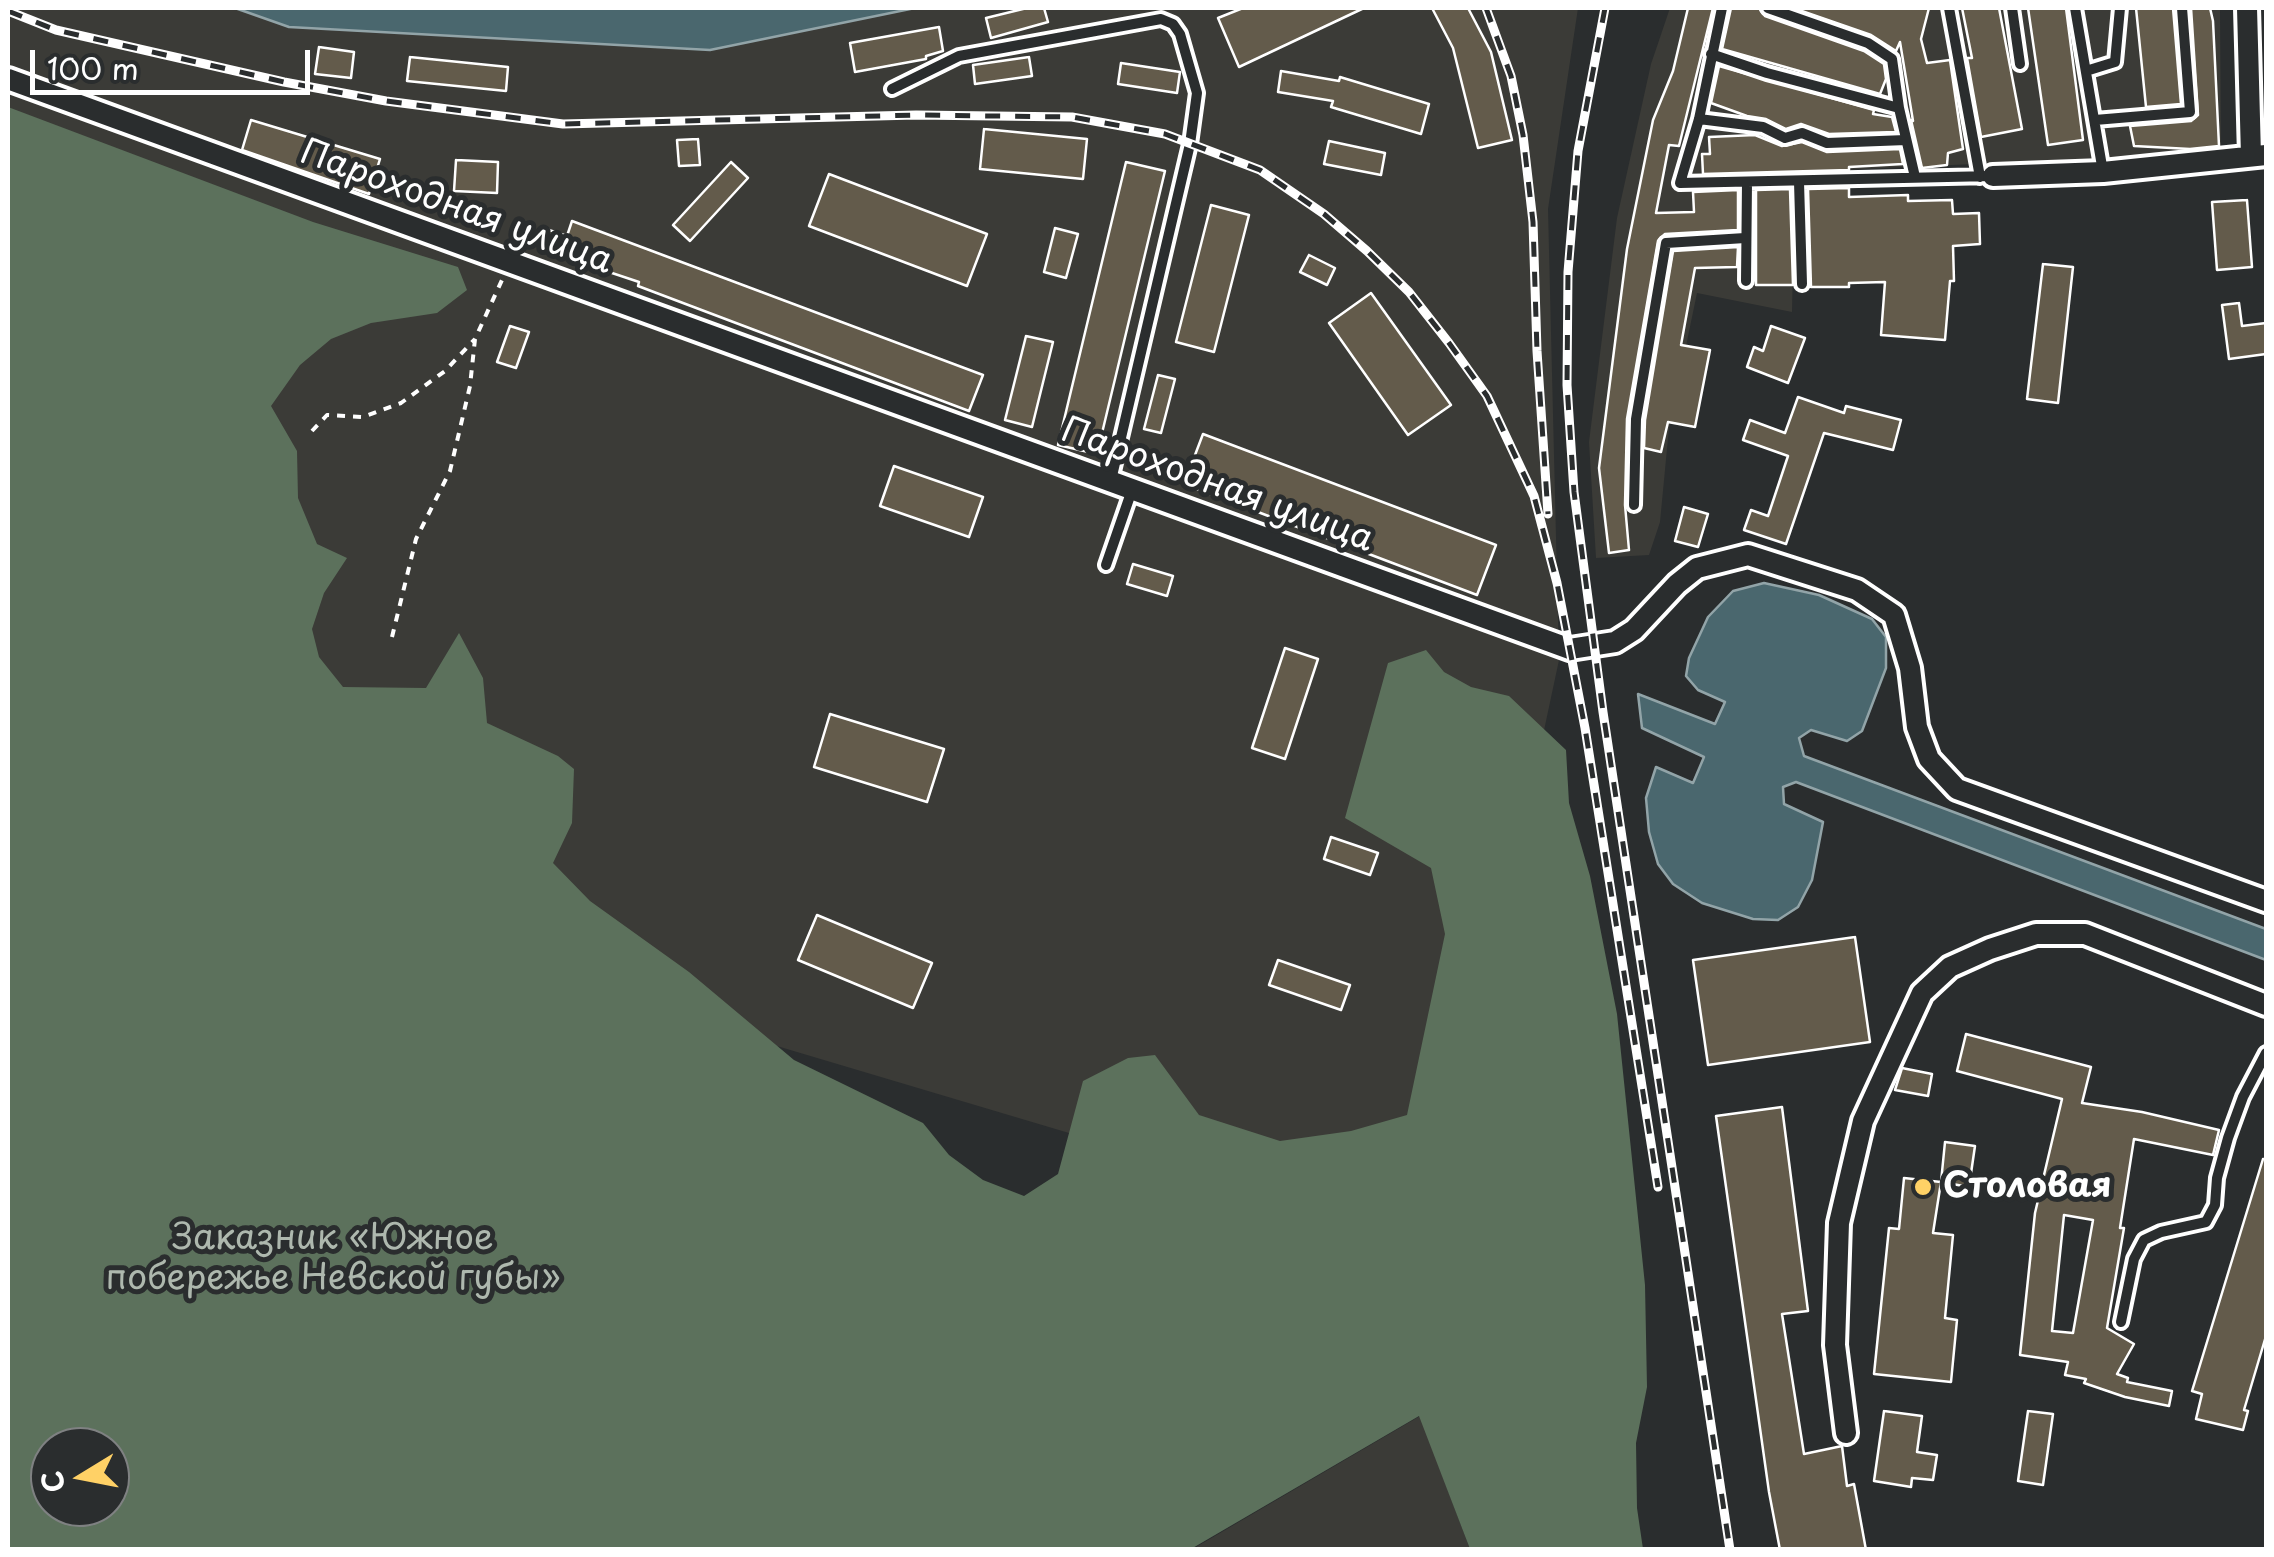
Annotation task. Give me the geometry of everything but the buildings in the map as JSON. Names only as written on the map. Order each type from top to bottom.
[{"type":"street","points":[[1986,176],[2103,172],[2259,156],[2247,8]]},
{"type":"street","name":"Пароходная улица","points":[[8,79],[1570,649],[1615,642],[1634,630],[1697,568],[1748,555],[1857,590],[1894,615],[1910,668],[1916,727],[1929,760],[1957,790],[2266,901]]},
{"type":"street","points":[[1846,1433],[1835,1345],[1838,1223],[1863,1121],[1922,993],[1950,967],[1990,949],[2036,934],[2085,934],[2266,1006]]},
{"type":"lane","points":[[1722,8],[1699,119],[1680,183],[1986,176],[1948,8]]},
{"type":"lane","points":[[1768,8],[1868,44],[1892,59],[1915,177]]},
{"type":"lane","points":[[2012,8],[2020,64]]},
{"type":"lane","points":[[2074,8],[2103,172]]},
{"type":"lane","points":[[2086,71],[2115,62],[2120,8]]},
{"type":"lane","points":[[2095,120],[2190,112],[2182,8]]},
{"type":"lane","points":[[892,89],[959,56],[977,52],[1161,19],[1174,24],[1180,34],[1197,93],[1190,144],[1110,481]]},
{"type":"lane","points":[[1711,54],[1899,108]]},
{"type":"lane","points":[[1699,119],[1763,127],[1785,138],[1802,132],[1827,142],[1906,140]]},
{"type":"lane","points":[[1800,182],[1802,284]]},
{"type":"lane","points":[[1746,183],[1746,281]]},
{"type":"lane","points":[[1634,505],[1636,419],[1666,244],[1746,238]]},
{"type":"lane","points":[[1106,565],[1132,489]]},
{"type":"lane","points":[[2122,1322],[2134,1259],[2144,1240],[2206,1222],[2214,1205],[2216,1178],[2228,1138],[2243,1097],[2266,1054]]},
{"type":"path","points":[[312,431],[328,415],[363,417],[401,403],[445,371],[475,338],[510,262]]},
{"type":"path","points":[[392,637],[416,539],[450,472],[470,386],[475,338]]},
{"type":"shaded area","points":[[8,8],[235,8],[289,27],[710,50],[915,8],[1578,8],[1548,209],[1559,660],[1435,1242],[8,817]]},
{"type":"shaded area","points":[[1670,8],[2220,8],[2221,153],[1795,172],[1792,312],[1697,293],[1669,428],[1660,522],[1649,555],[1596,558],[1589,442],[1617,218],[1651,64]]},
{"type":"shaded area","points":[[1420,1416],[1470,1549],[1191,1550]]},
{"type":"green space","name":"Заказник «Южное побережье Невской губы»","points":[[8,107],[313,222],[458,267],[467,290],[437,313],[371,323],[331,339],[300,365],[271,406],[297,451],[298,498],[317,544],[347,558],[324,593],[312,629],[319,657],[343,687],[426,688],[459,633],[483,678],[487,723],[558,756],[574,769],[572,823],[553,863],[590,901],[689,972],[794,1060],[923,1123],[949,1155],[983,1180],[1024,1196],[1058,1174],[1083,1081],[1128,1058],[1155,1055],[1199,1115],[1280,1141],[1351,1131],[1407,1115],[1445,934],[1431,868],[1345,818],[1388,663],[1426,650],[1444,672],[1471,687],[1509,696],[1566,750],[1569,803],[1590,876],[1617,1014],[1645,1285],[1647,1387],[1636,1443],[1637,1508],[1643,1549],[1470,1549],[1419,1416],[1191,1549],[8,1549]]},
{"type":"water","points":[[235,8],[915,8],[710,50],[289,27]]},
{"type":"water","points":[[1764,583],[1819,595],[1872,619],[1886,637],[1886,668],[1862,731],[1847,741],[1811,730],[1799,738],[1804,756],[2266,929],[2266,960],[1796,782],[1783,787],[1784,804],[1823,822],[1812,880],[1798,907],[1778,920],[1753,919],[1702,903],[1673,884],[1658,864],[1649,832],[1646,798],[1656,767],[1693,783],[1704,757],[1642,728],[1638,694],[1715,724],[1725,702],[1698,690],[1686,676],[1689,658],[1708,617],[1733,591]]},
{"type":"railway","points":[[1486,8],[1511,76],[1523,135],[1533,222],[1548,514]]},
{"type":"railway","points":[[1605,8],[1578,151],[1568,272],[1567,385],[1574,492],[1603,712],[1730,1550]]},
{"type":"railway","points":[[8,11],[56,30],[284,82],[386,101],[563,124],[916,115],[1072,117],[1165,134],[1260,170],[1324,214],[1409,292],[1449,343],[1487,396],[1534,496],[1557,583],[1585,728],[1658,1187]]},
{"type":"place","name":"Столовая","points":[[1923,1187]]}]
